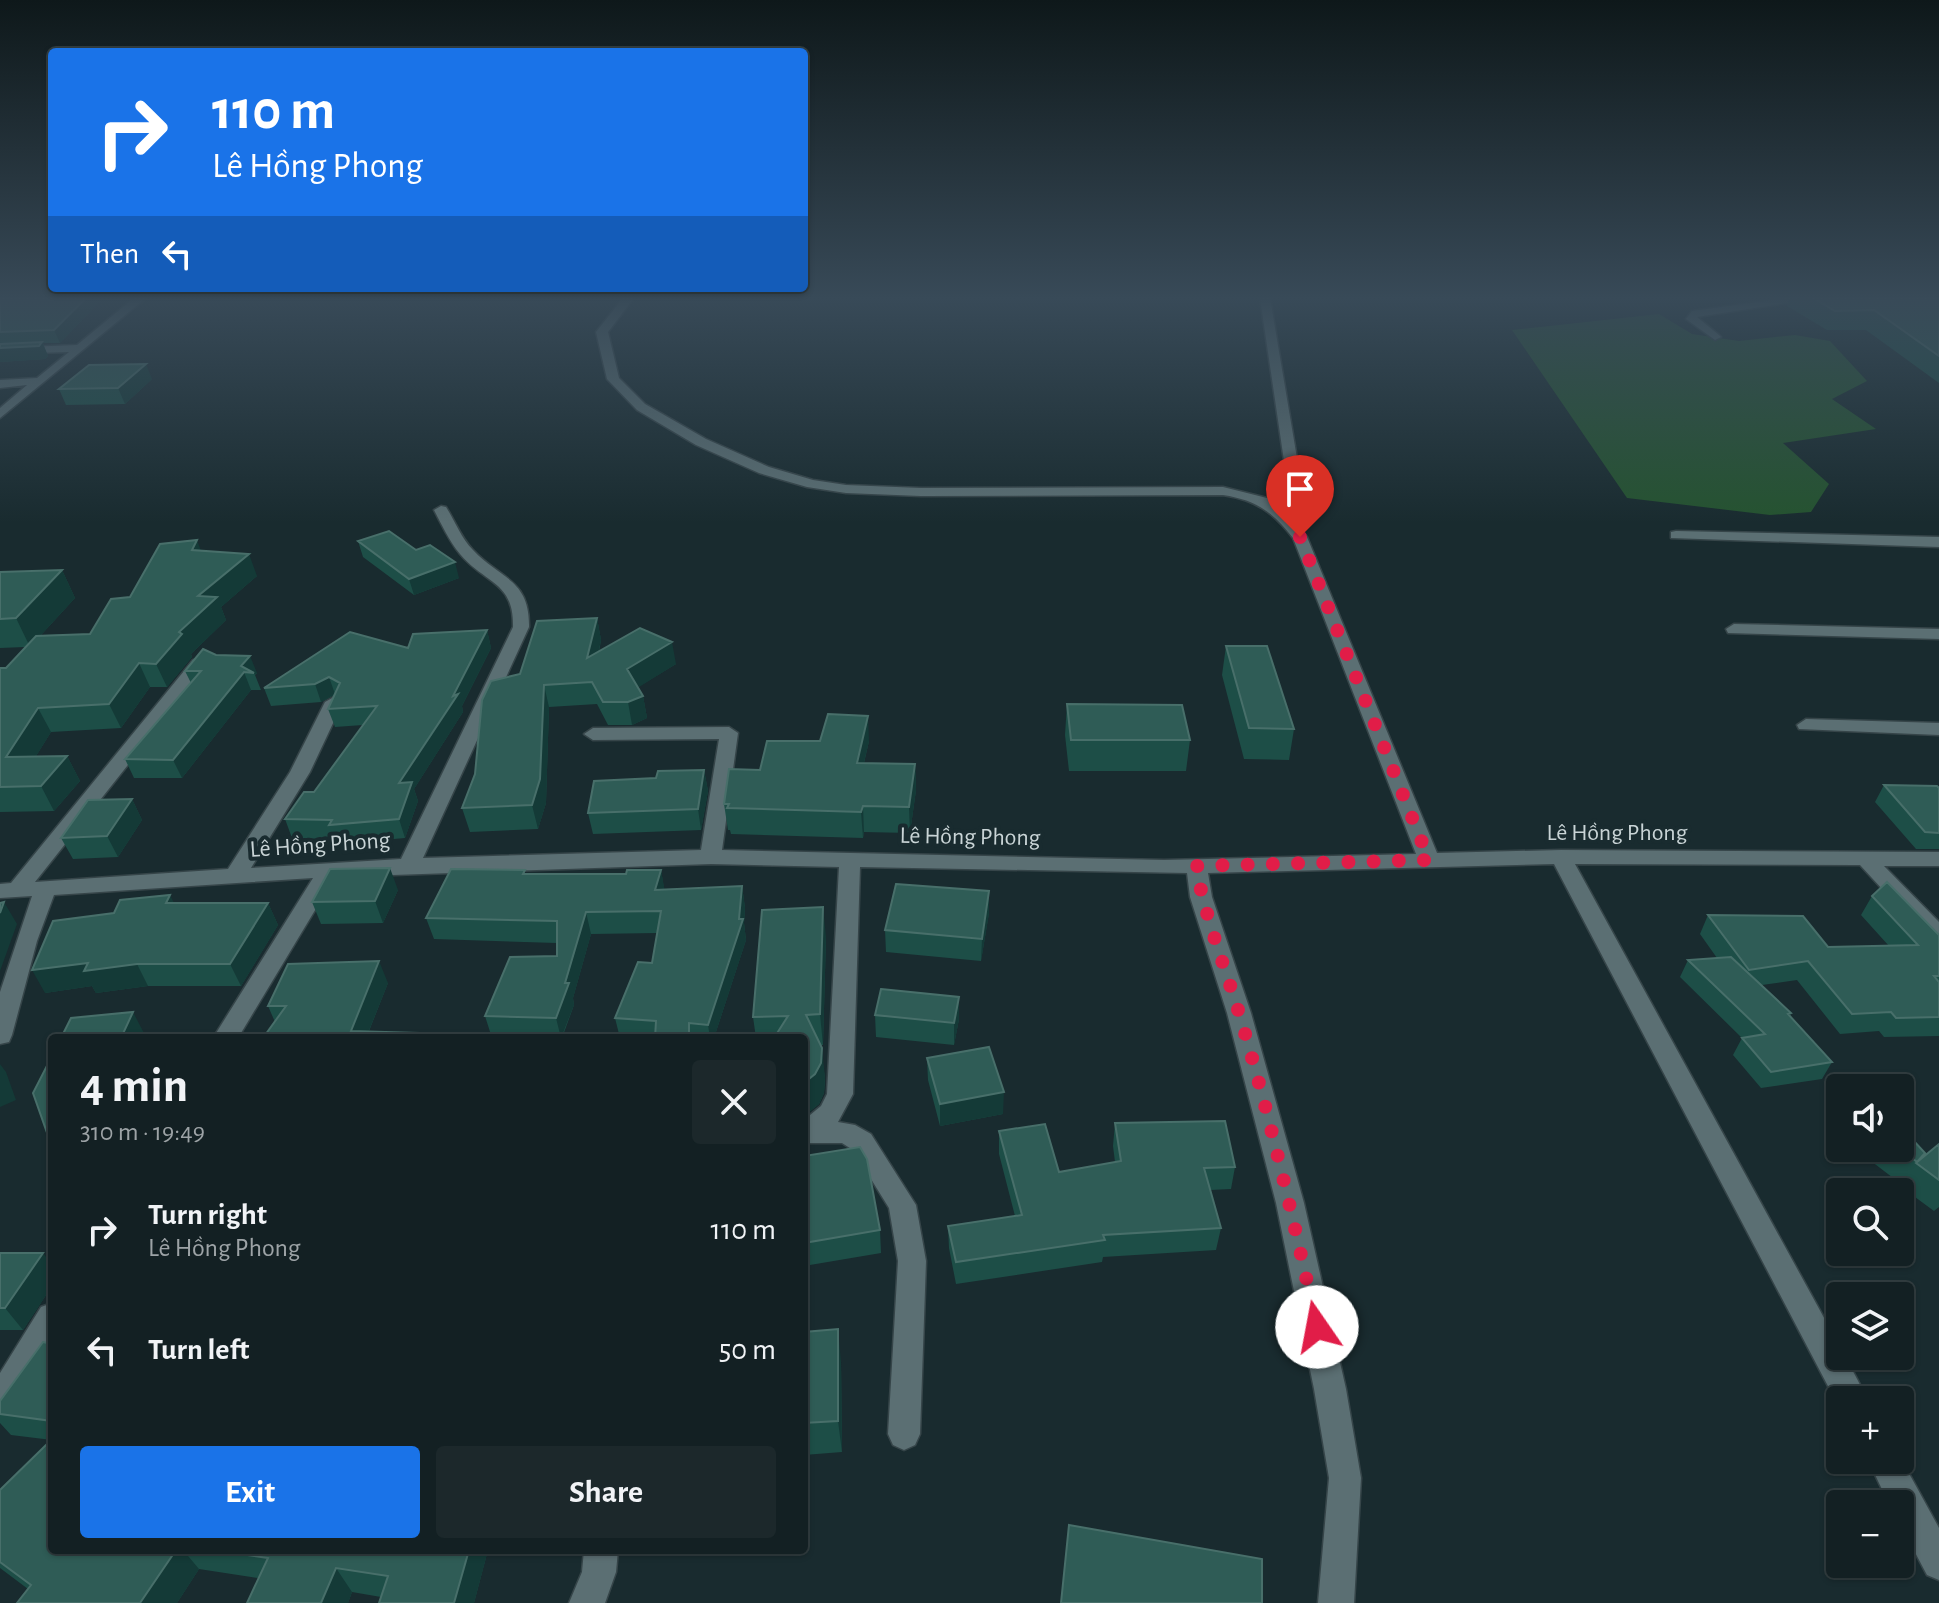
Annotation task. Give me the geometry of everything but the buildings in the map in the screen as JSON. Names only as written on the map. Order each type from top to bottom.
[{"type":"street","points":[[0,414],[49,373]]},
{"type":"street","points":[[612,373],[613,379],[641,407],[701,442],[764,470],[812,484],[846,489],[921,492],[1223,491],[1252,494],[1273,504],[1300,537],[1429,860]]},
{"type":"street","points":[[1273,504],[1292,494],[1295,488],[1277,373]]},
{"type":"street","points":[[0,384],[39,381]]},
{"type":"street","points":[[409,865],[521,627],[523,608],[515,589],[466,553],[441,510]]},
{"type":"street","points":[[1676,535],[1939,542]]},
{"type":"street","points":[[1734,629],[1939,634]]},
{"type":"street","points":[[8,890],[199,664]]},
{"type":"street","points":[[235,876],[300,772],[334,702]]},
{"type":"street","points":[[1806,725],[1939,729]]},
{"type":"street","points":[[593,734],[729,733],[711,857]]},
{"type":"street","name":"Lê Hồng Phong","points":[[8,890],[409,865],[711,857],[1196,866],[1561,857],[1939,859]]},
{"type":"street","points":[[1561,857],[1844,1386]]},
{"type":"street","points":[[808,1132],[831,1113],[840,1094],[850,859]]},
{"type":"street","points":[[1866,859],[1939,936]]},
{"type":"street","points":[[1196,866],[1201,897],[1239,1013],[1290,1203],[1330,1389],[1345,1478],[1336,1603]]},
{"type":"street","points":[[227,1034],[329,869]]},
{"type":"street","points":[[0,1035],[26,941],[46,888]]},
{"type":"street","points":[[808,1132],[846,1133],[862,1142],[902,1205],[912,1261],[904,1434]]},
{"type":"street","points":[[0,1401],[48,1323]]},
{"type":"street","points":[[1891,1474],[1939,1563]]},
{"type":"street","points":[[587,1603],[599,1572],[601,1554]]},
{"type":"green space","points":[[1541,373],[1859,373],[1867,381],[1832,399],[1876,429],[1783,443],[1829,484],[1811,512],[1770,515],[1627,498]]},
{"type":"route","points":[[1300,537],[1429,860],[1196,866],[1201,897],[1239,1013],[1290,1203],[1317,1327]]}]
